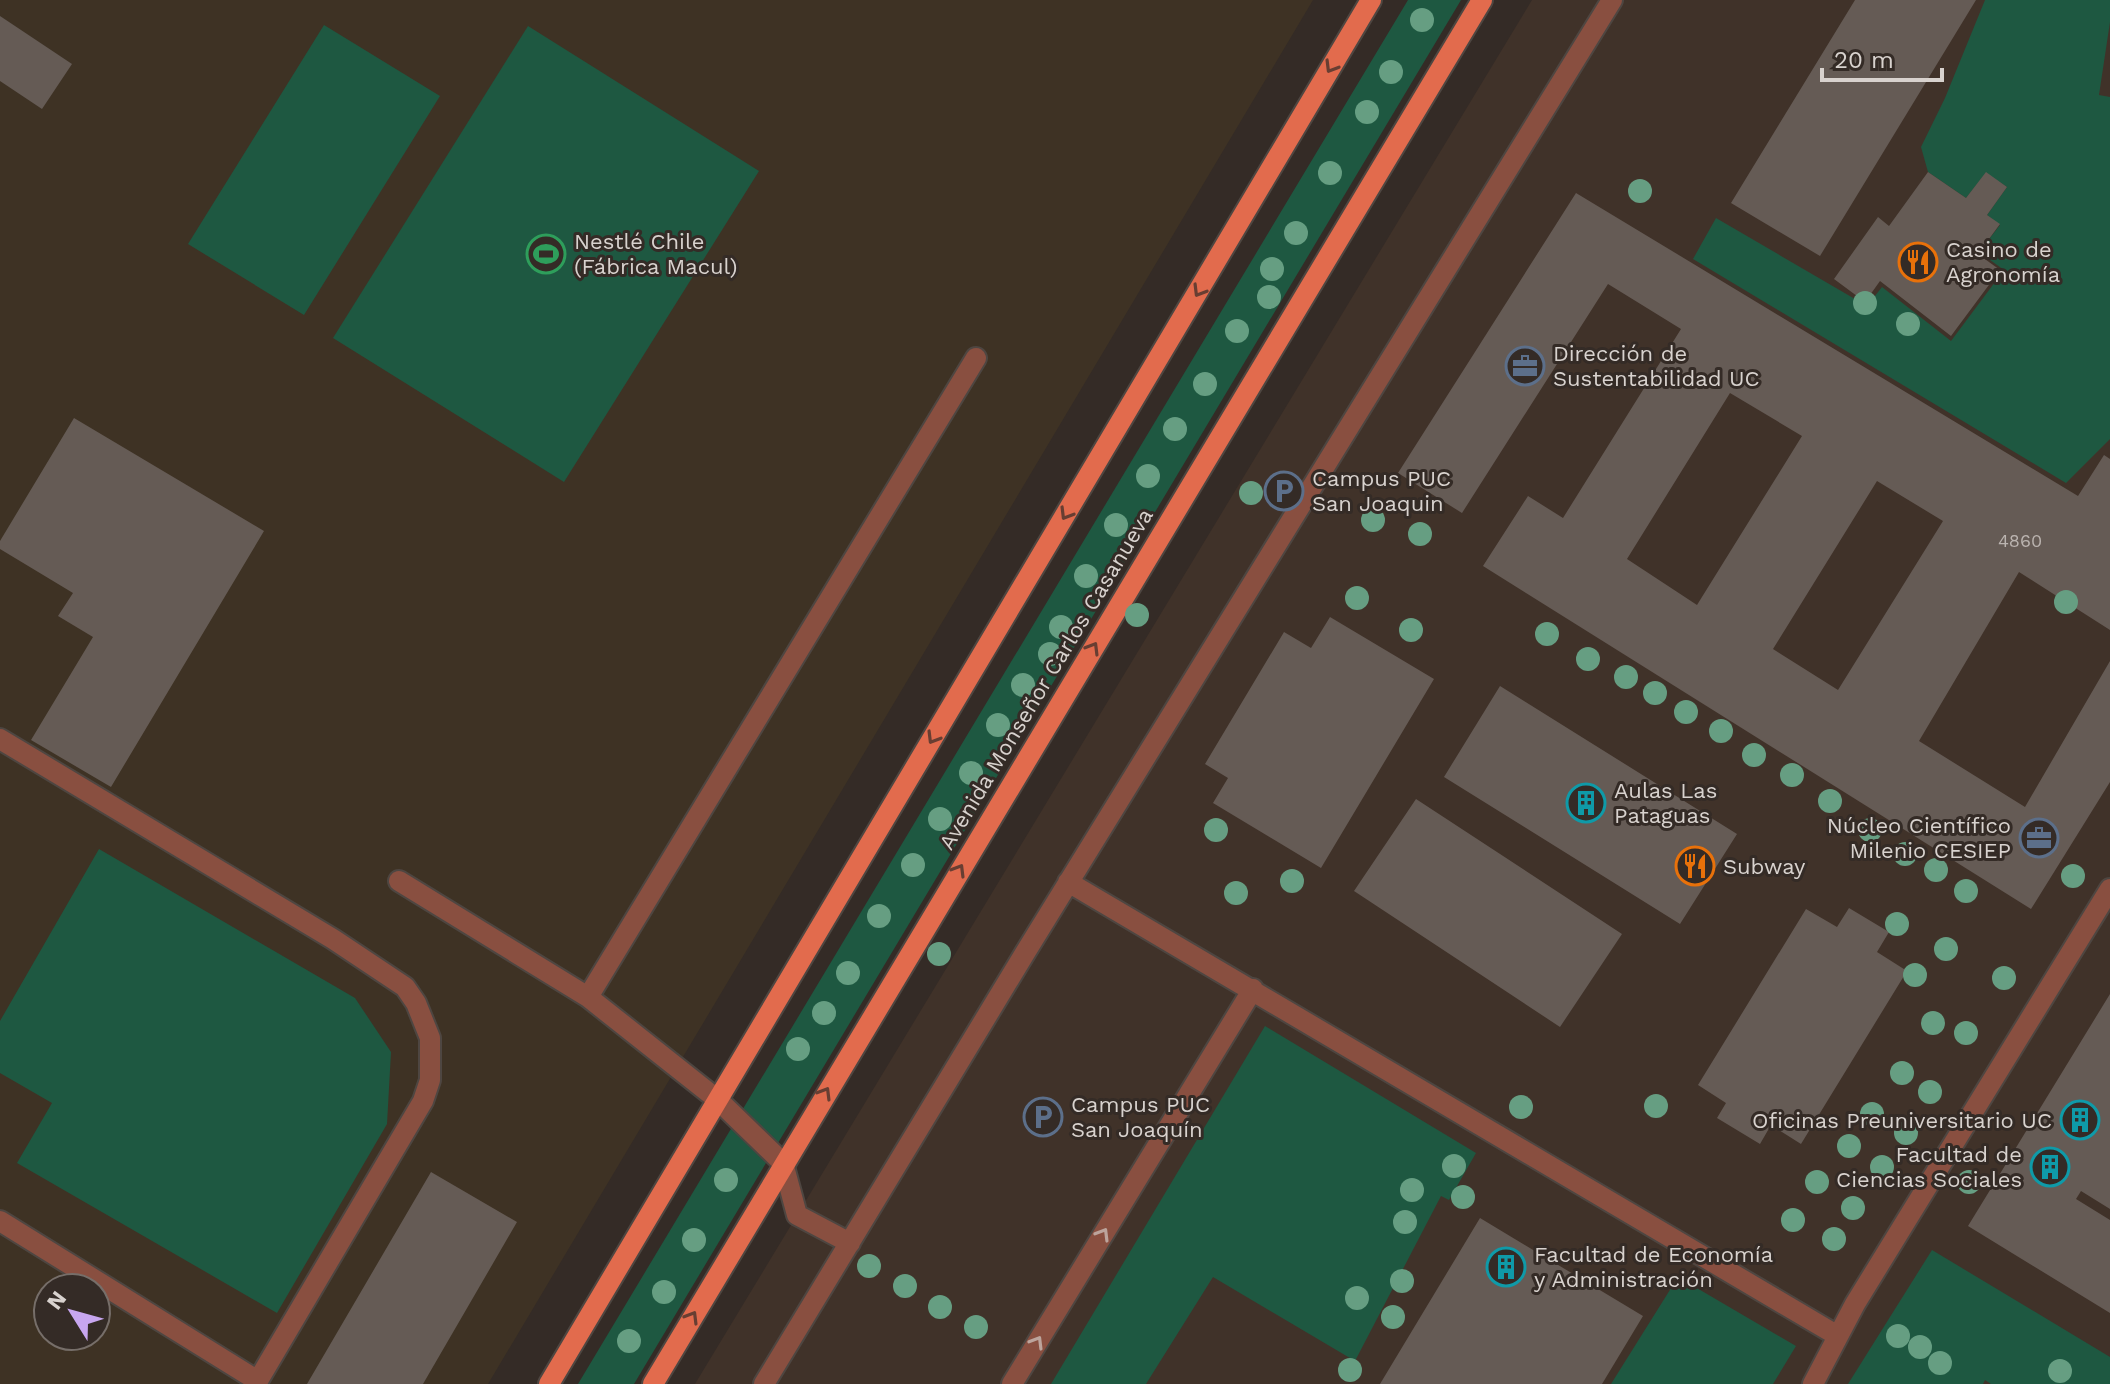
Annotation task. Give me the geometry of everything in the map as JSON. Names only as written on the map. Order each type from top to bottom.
[{"type":"main road","points":[[549,1384],[1371,0]]},
{"type":"main road","name":"Avenida Monseñor Carlos Casanueva","points":[[653,1384],[1482,0]]},
{"type":"lane","points":[[764,1384],[1068,882],[1612,0]]},
{"type":"lane","points":[[588,997],[976,358]]},
{"type":"lane","points":[[0,739],[345,947],[405,987],[424,1020],[430,1038],[431,1057],[430,1080],[423,1101],[257,1382],[0,1221]]},
{"type":"lane","points":[[399,881],[588,997],[718,1100],[783,1163],[797,1215],[850,1243]]},
{"type":"lane","points":[[1068,882],[1838,1336]]},
{"type":"lane","points":[[1813,1384],[1855,1304],[2110,889]]},
{"type":"lane","points":[[1012,1384],[1253,989]]},
{"type":"shaded area","name":"Nestlé Chile (Fábrica Macul)","points":[[0,0],[1313,0],[488,1384],[0,1384]]},
{"type":"shaded area","points":[[1532,0],[2110,0],[2110,1384],[695,1384]]},
{"type":"green space","points":[[1408,0],[1461,0],[634,1384],[578,1384]]},
{"type":"green space","points":[[1985,0],[2110,0],[2110,22],[2099,95],[2110,97],[2110,439],[2066,483],[1693,259],[1716,218],[1867,306],[1882,287],[1951,341],[2004,270],[1979,252],[2000,225],[1987,215],[2007,187],[1986,173],[1966,198],[1928,172],[1921,147],[1945,98]]},
{"type":"green space","points":[[324,25],[440,96],[304,315],[188,244]]},
{"type":"green space","name":"Nestlé Chile (Fábrica Macul)","points":[[528,26],[759,171],[564,482],[333,338]]},
{"type":"green space","points":[[99,849],[355,998],[391,1052],[387,1124],[277,1313],[17,1163],[52,1103],[0,1073],[0,1021]]},
{"type":"green space","points":[[1265,1026],[1476,1153],[1449,1200],[1441,1196],[1355,1361],[1213,1277],[1146,1384],[1051,1384]]},
{"type":"green space","points":[[1932,1250],[2110,1357],[2110,1384],[1991,1384],[1985,1380],[1983,1384],[1848,1384]]},
{"type":"green space","points":[[1678,1277],[1796,1346],[1773,1384],[1611,1384]]},
{"type":"building","points":[[1855,0],[1976,0],[1820,256],[1731,203]]},
{"type":"building","points":[[0,16],[72,64],[42,109],[0,81]]},
{"type":"building","name":"Casino de Agronomía","points":[[1928,172],[1966,198],[1986,172],[2007,187],[1987,215],[2000,224],[1978,254],[2000,270],[1951,336],[1880,281],[1865,302],[1834,279],[1878,217],[1889,226]]},
{"type":"building","points":[[1576,193],[2078,496],[2104,455],[2110,459],[2110,630],[2019,572],[1919,741],[2025,807],[2110,661],[2110,782],[2031,909],[1483,566],[1528,496],[1563,518],[1681,329],[1608,284],[1462,513],[1398,473]],"holes":[[[1730,393],[1802,436],[1697,605],[1627,559]],[[1877,481],[1943,521],[1838,690],[1773,649]]]},
{"type":"building","points":[[74,418],[264,531],[111,787],[31,740],[93,637],[58,616],[73,593],[0,549],[0,541]]},
{"type":"building","points":[[1330,617],[1434,679],[1321,868],[1213,803],[1228,778],[1205,764],[1284,632],[1311,648]]},
{"type":"building","name":"Aulas Las Pataguas","points":[[1500,686],[1737,834],[1680,924],[1444,777]]},
{"type":"building","points":[[1416,799],[1622,934],[1560,1027],[1354,891]]},
{"type":"building","points":[[1849,908],[1889,932],[1877,952],[1907,971],[1801,1144],[1771,1125],[1760,1144],[1717,1118],[1726,1103],[1698,1085],[1806,909],[1837,927]]},
{"type":"building","name":"Facultad de Ciencias Sociales","points":[[2110,994],[2110,1209],[2081,1191],[2076,1199],[2110,1220],[2110,1313],[1968,1226]]},
{"type":"building","points":[[431,1172],[517,1222],[423,1384],[307,1384]]},
{"type":"building","name":"Facultad de Economía y Administración","points":[[1480,1218],[1643,1316],[1602,1384],[1380,1384]]},
{"type":"place","name":"Nestlé Chile (Fábrica Macul)","points":[[546,254]]},
{"type":"place","name":"Casino de Agronomía","points":[[1918,262]]},
{"type":"place","name":"Dirección de Sustentabilidad UC","points":[[1525,366]]},
{"type":"place","name":"Campus PUC San Joaquin","points":[[1284,491]]},
{"type":"place","name":"Aulas Las Pataguas","points":[[1586,803]]},
{"type":"place","name":"Núcleo Científico Milenio CESIEP","points":[[2039,838]]},
{"type":"place","name":"Subway","points":[[1695,866]]},
{"type":"place","name":"Campus PUC San Joaquín","points":[[1043,1117]]},
{"type":"place","name":"Oficinas Preuniversitario UC","points":[[2080,1120]]},
{"type":"place","name":"Facultad de Ciencias Sociales","points":[[2050,1167]]},
{"type":"place","name":"Facultad de Economía y Administración","points":[[1506,1267]]}]
